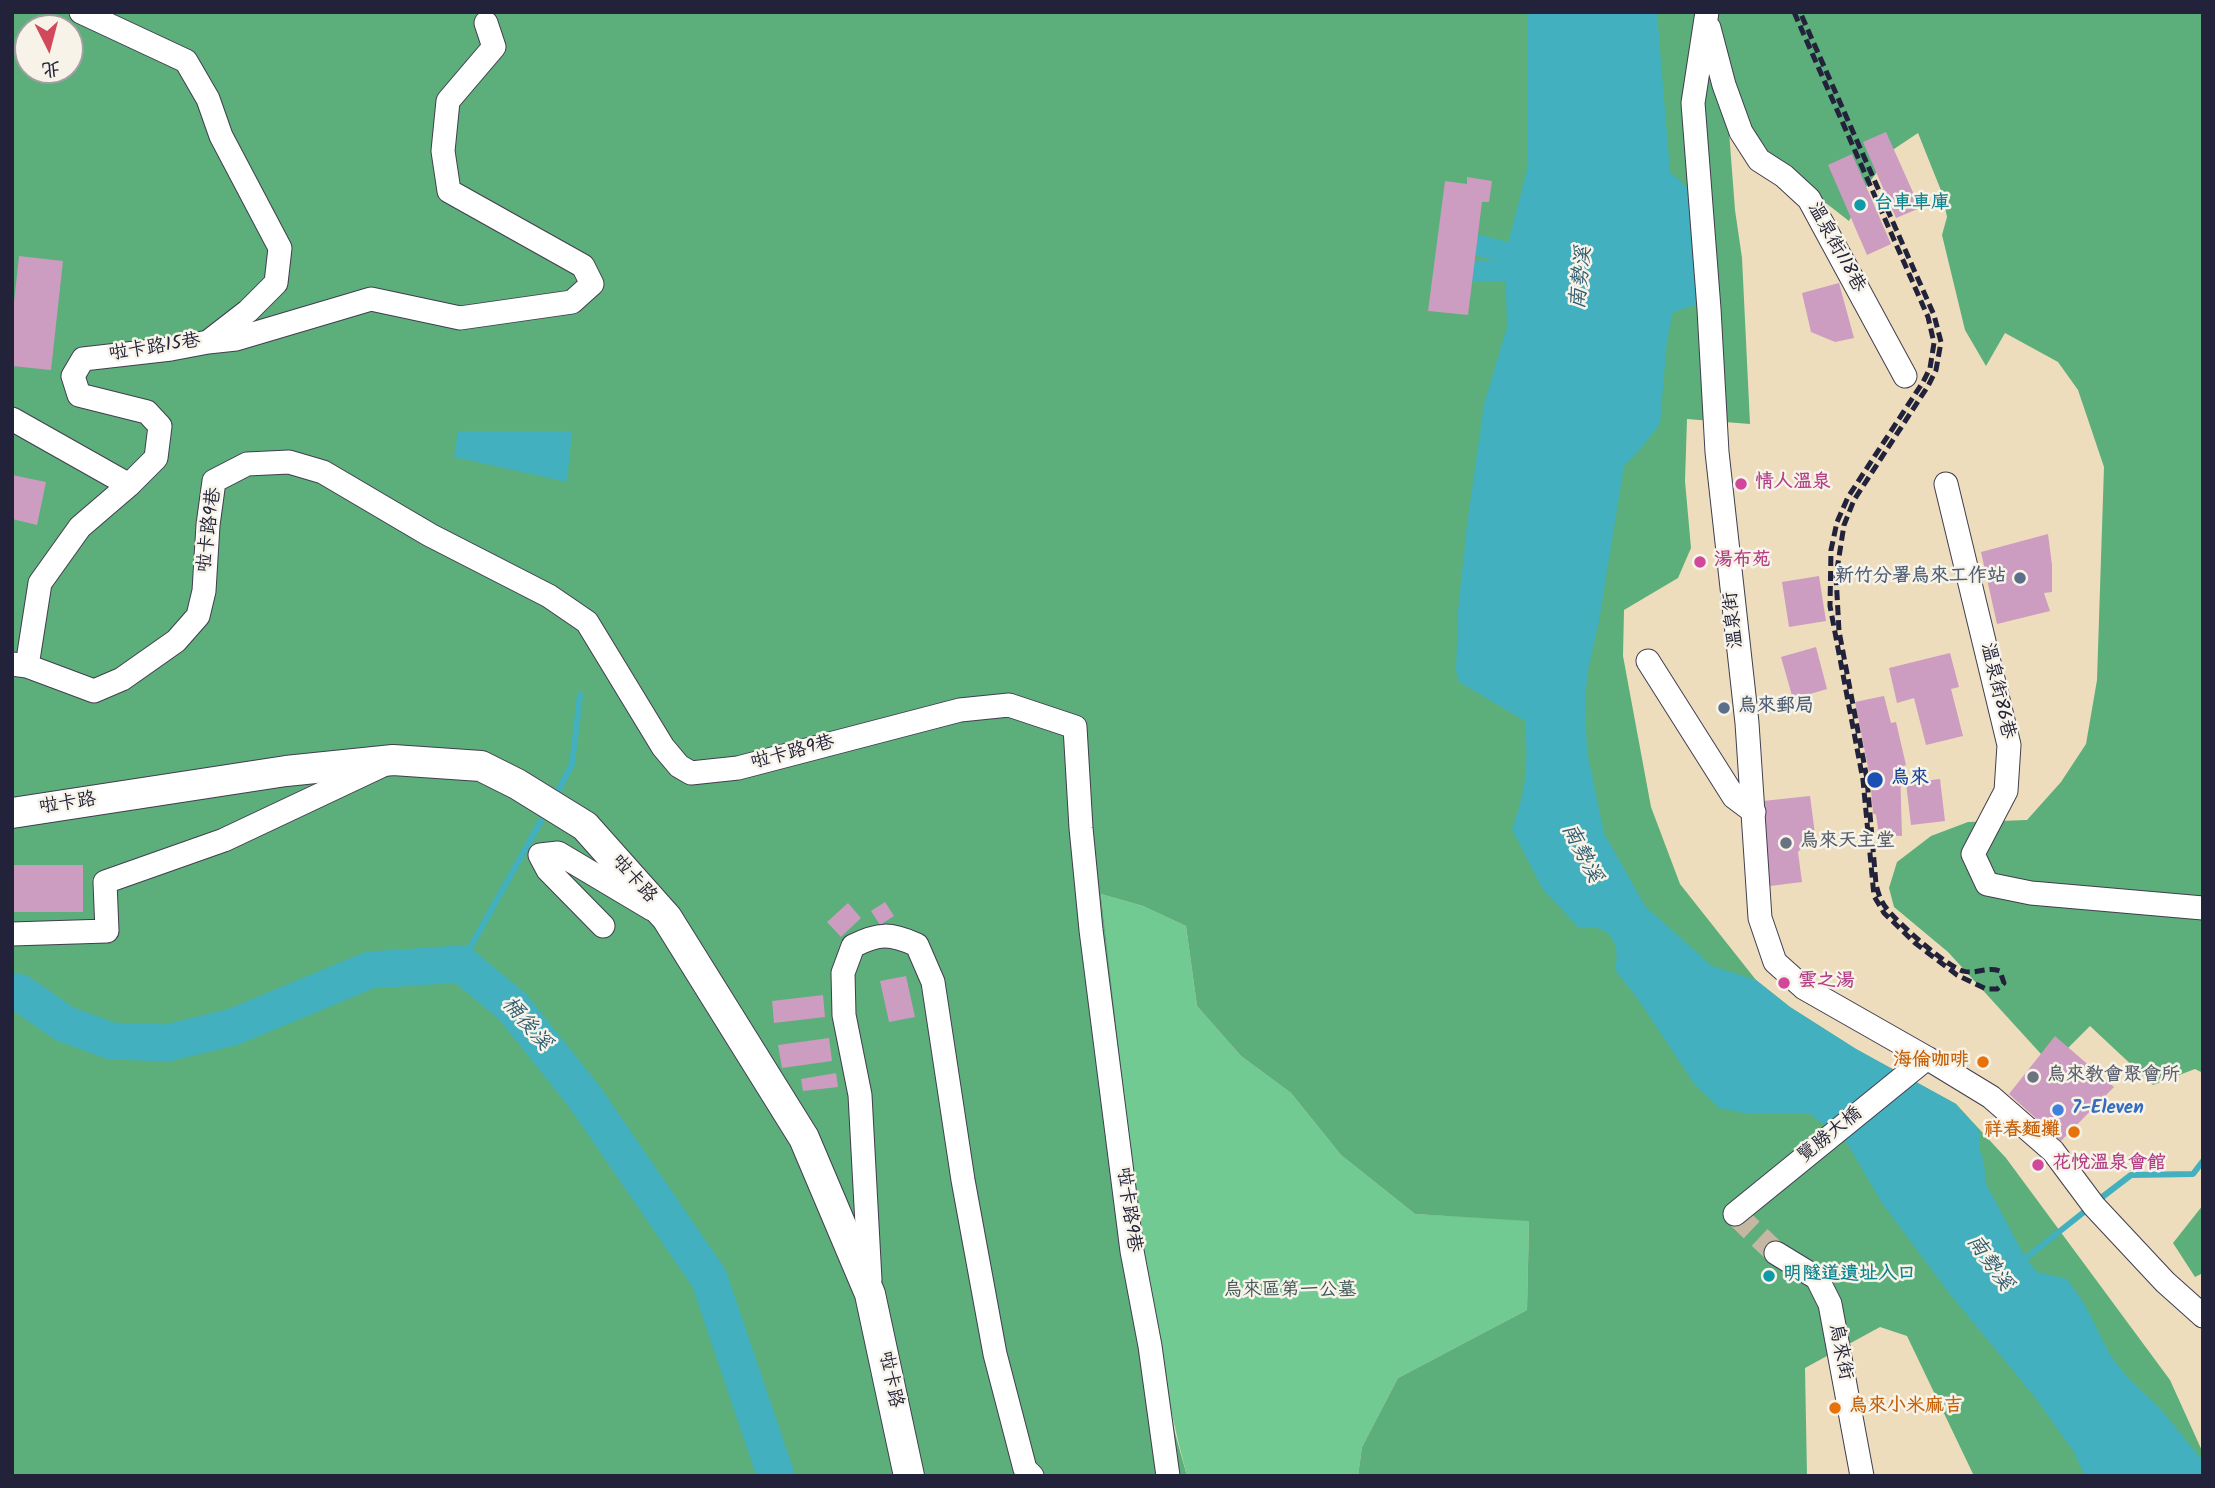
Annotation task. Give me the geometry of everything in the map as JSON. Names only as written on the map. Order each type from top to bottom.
[{"type":"main road","name":"啦卡路","points":[[12,813],[286,771],[393,760],[481,766],[517,784],[585,827],[667,918],[804,1138],[870,1294],[909,1476]]},
{"type":"street","name":"啦卡路15巷","points":[[20,665],[40,583],[80,527],[156,458],[160,426],[147,412],[79,396],[74,376],[83,359],[208,342],[271,291],[276,283],[280,248],[221,136],[208,99],[186,61],[81,12]]},
{"type":"street","name":"溫泉街118巷","points":[[1707,15],[1724,85],[1741,132],[1759,160],[1784,176],[1810,199],[1905,376]]},
{"type":"street","name":"溫泉街","points":[[1707,15],[1693,103],[1717,452],[1746,723],[1760,918],[1775,962],[1804,988],[1991,1097],[2053,1151],[2094,1206],[2165,1282],[2203,1316]]},
{"type":"street","points":[[208,342],[236,339],[371,299],[460,318],[572,302],[592,284],[583,266],[449,191],[443,151],[448,101],[494,47],[486,23]]},
{"type":"street","points":[[12,419],[129,485]]},
{"type":"street","name":"啦卡路9巷","points":[[20,665],[94,691],[122,679],[176,641],[198,617],[204,591],[214,481],[247,464],[289,462],[323,472],[430,535],[549,596],[587,622],[663,747],[679,766],[691,773],[738,768],[960,710],[1009,705],[1074,727],[1081,828],[1095,957],[1132,1251],[1150,1346],[1168,1476]]},
{"type":"street","name":"溫泉街86巷","points":[[1946,484],[2009,744],[2006,790],[1973,853],[1987,884],[2031,893],[2203,908]]},
{"type":"street","points":[[1648,661],[1734,797],[1754,812]]},
{"type":"street","points":[[12,934],[107,931],[105,882],[224,840],[393,760]]},
{"type":"street","points":[[603,926],[548,870],[540,855],[558,853],[667,918]]},
{"type":"street","points":[[870,1294],[860,1095],[844,1016],[843,973],[853,946],[874,936],[899,937],[917,945],[933,982],[963,1180],[995,1354],[1025,1469],[1032,1476]]},
{"type":"street","name":"覽勝大橋","points":[[1735,1213],[1927,1058]]},
{"type":"street","name":"烏來街","points":[[1776,1253],[1817,1279],[1830,1304],[1862,1476]]},
{"type":"green space","points":[[12,12],[2203,12],[2203,1073],[2195,1069],[2153,1085],[2090,1026],[2051,1065],[1948,952],[1894,907],[1889,888],[1897,862],[1931,836],[1968,822],[2027,820],[2061,782],[2086,744],[2097,680],[2104,467],[2078,390],[2058,362],[2005,333],[1986,366],[1965,330],[1942,235],[1947,217],[1942,193],[1918,133],[1894,149],[1866,187],[1849,221],[1760,148],[1727,105],[1735,210],[1742,258],[1750,424],[1687,419],[1685,481],[1691,548],[1678,578],[1624,610],[1623,656],[1651,807],[1680,884],[1756,980],[1790,1007],[1856,1049],[1956,1104],[2006,1158],[2170,1380],[2203,1453],[2203,1476],[1974,1476],[1907,1336],[1880,1327],[1805,1368],[1807,1476],[1358,1476],[1362,1447],[1398,1378],[1527,1310],[1529,1221],[1415,1214],[1341,1155],[1291,1093],[1241,1056],[1197,1006],[1186,926],[1143,906],[1101,894],[1142,1251],[1175,1433],[1187,1476],[12,1476]]},
{"type":"green space","name":"烏來區第一公墓","points":[[1101,894],[1143,906],[1186,926],[1197,1006],[1241,1056],[1291,1093],[1341,1155],[1415,1214],[1529,1220],[1527,1310],[1398,1378],[1362,1447],[1358,1476],[1187,1476],[1156,1332],[1133,1186]]},
{"type":"green space","points":[[2203,1205],[2203,1273],[2195,1277],[2173,1243]]},
{"type":"water","name":"南勢溪","points":[[1527,12],[1657,12],[1670,172],[1688,188],[1692,208],[1696,305],[1673,312],[1667,340],[1660,424],[1624,466],[1599,621],[1588,670],[1585,698],[1587,751],[1604,833],[1645,906],[1712,966],[1756,980],[1790,1007],[1856,1049],[1956,1104],[1979,1130],[1986,1184],[2025,1257],[2037,1272],[2067,1279],[2084,1303],[2110,1355],[2129,1379],[2159,1407],[2203,1461],[2203,1476],[2085,1476],[2074,1452],[2034,1396],[1949,1293],[1882,1203],[1847,1143],[1810,1114],[1749,1114],[1719,1108],[1695,1085],[1638,999],[1615,970],[1617,957],[1612,939],[1603,930],[1579,928],[1542,888],[1512,829],[1525,776],[1525,721],[1459,682],[1456,671],[1458,611],[1467,525],[1484,404],[1507,327],[1505,255],[1527,170]]},
{"type":"water","points":[[458,431],[572,431],[567,482],[454,457]]},
{"type":"building","name":"台車車庫","points":[[1886,132],[1920,208],[1896,218],[1863,142]]},
{"type":"building","name":"台車車庫","points":[[1852,154],[1891,244],[1867,255],[1828,165]]},
{"type":"building","points":[[1467,177],[1492,181],[1489,202],[1482,202],[1468,315],[1428,311],[1445,181],[1467,184]]},
{"type":"building","points":[[19,256],[63,261],[51,370],[12,366],[12,321]]},
{"type":"building","points":[[1839,283],[1854,338],[1835,342],[1811,332],[1802,293]]},
{"type":"building","points":[[12,475],[46,482],[37,525],[12,519]]},
{"type":"building","name":"新竹分署烏來工作站","points":[[2048,534],[2052,592],[2044,593],[2050,611],[1997,624],[1981,552]]},
{"type":"building","points":[[1819,576],[1826,621],[1789,627],[1782,582]]},
{"type":"building","points":[[1816,647],[1827,689],[1793,699],[1781,657]]},
{"type":"building","points":[[1950,653],[1959,687],[1951,689],[1963,736],[1926,745],[1914,698],[1897,703],[1889,668]]},
{"type":"building","points":[[1884,696],[1891,723],[1896,722],[1906,765],[1900,767],[1902,836],[1879,835],[1855,702]]},
{"type":"building","points":[[1940,779],[1945,821],[1911,825],[1906,783]]},
{"type":"building","name":"烏來天主堂","points":[[1810,796],[1815,834],[1798,852],[1802,882],[1770,886],[1763,801]]},
{"type":"building","points":[[12,865],[83,865],[83,912],[12,912]]},
{"type":"building","points":[[885,902],[894,916],[880,925],[871,911]]},
{"type":"building","points":[[848,903],[861,918],[841,937],[827,922]]},
{"type":"building","points":[[906,976],[915,1017],[889,1022],[880,981]]},
{"type":"building","points":[[823,995],[825,1017],[774,1023],[772,1001]]},
{"type":"building","points":[[2055,1036],[2114,1087],[2061,1141],[2009,1094]]},
{"type":"building","points":[[829,1038],[832,1061],[782,1068],[778,1045]]},
{"type":"building","points":[[836,1073],[838,1087],[803,1091],[801,1079]]},
{"type":"waterway","points":[[1457,240],[1533,259]]},
{"type":"waterway","points":[[1451,271],[1531,271]]},
{"type":"waterway","points":[[559,789],[572,764],[580,695]]},
{"type":"waterway","points":[[461,964],[541,821]]},
{"type":"waterway","name":"桶後溪","points":[[12,991],[20,993],[65,1024],[111,1041],[167,1043],[233,1027],[370,970],[461,964],[512,1006],[584,1096],[709,1278],[776,1476]]},
{"type":"waterway","points":[[2097,1201],[2131,1175],[2193,1174],[2203,1161]]},
{"type":"waterway","points":[[2021,1262],[2089,1208]]},
{"type":"tunnel","points":[[1735,1214],[1776,1253]]},
{"type":"railway","points":[[1794,12],[1928,317],[1934,343],[1930,368],[1923,382],[1848,497],[1837,522],[1831,550],[1830,606],[1863,780],[1874,896],[1884,913],[1915,943],[1957,975],[1986,989],[1997,989],[2004,983],[2000,971],[1990,969],[1968,972],[1955,968],[1923,944],[1893,916],[1881,900],[1876,884],[1867,779],[1839,631],[1836,576],[1844,525],[1854,500],[1928,386],[1936,370],[1941,342],[1934,315],[1800,12]]},
{"type":"place","name":"台車車庫","points":[[1860,205]]},
{"type":"place","name":"情人溫泉","points":[[1741,484]]},
{"type":"place","name":"湯布苑","points":[[1700,562]]},
{"type":"place","name":"新竹分署烏來工作站","points":[[2020,578]]},
{"type":"place","name":"烏來郵局","points":[[1724,708]]},
{"type":"place","name":"烏來","points":[[1875,780]]},
{"type":"place","name":"烏來天主堂","points":[[1786,843]]},
{"type":"place","name":"雲之湯","points":[[1784,983]]},
{"type":"place","name":"海倫咖啡","points":[[1983,1062]]},
{"type":"place","name":"烏來教會聚會所","points":[[2033,1077]]},
{"type":"place","name":"7-Eleven","points":[[2058,1110]]},
{"type":"place","name":"祥春麵攤","points":[[2074,1132]]},
{"type":"place","name":"花悅溫泉會館","points":[[2038,1165]]},
{"type":"place","name":"明隧道遺址入口","points":[[1769,1276]]},
{"type":"place","name":"烏來小米麻吉","points":[[1835,1408]]}]
